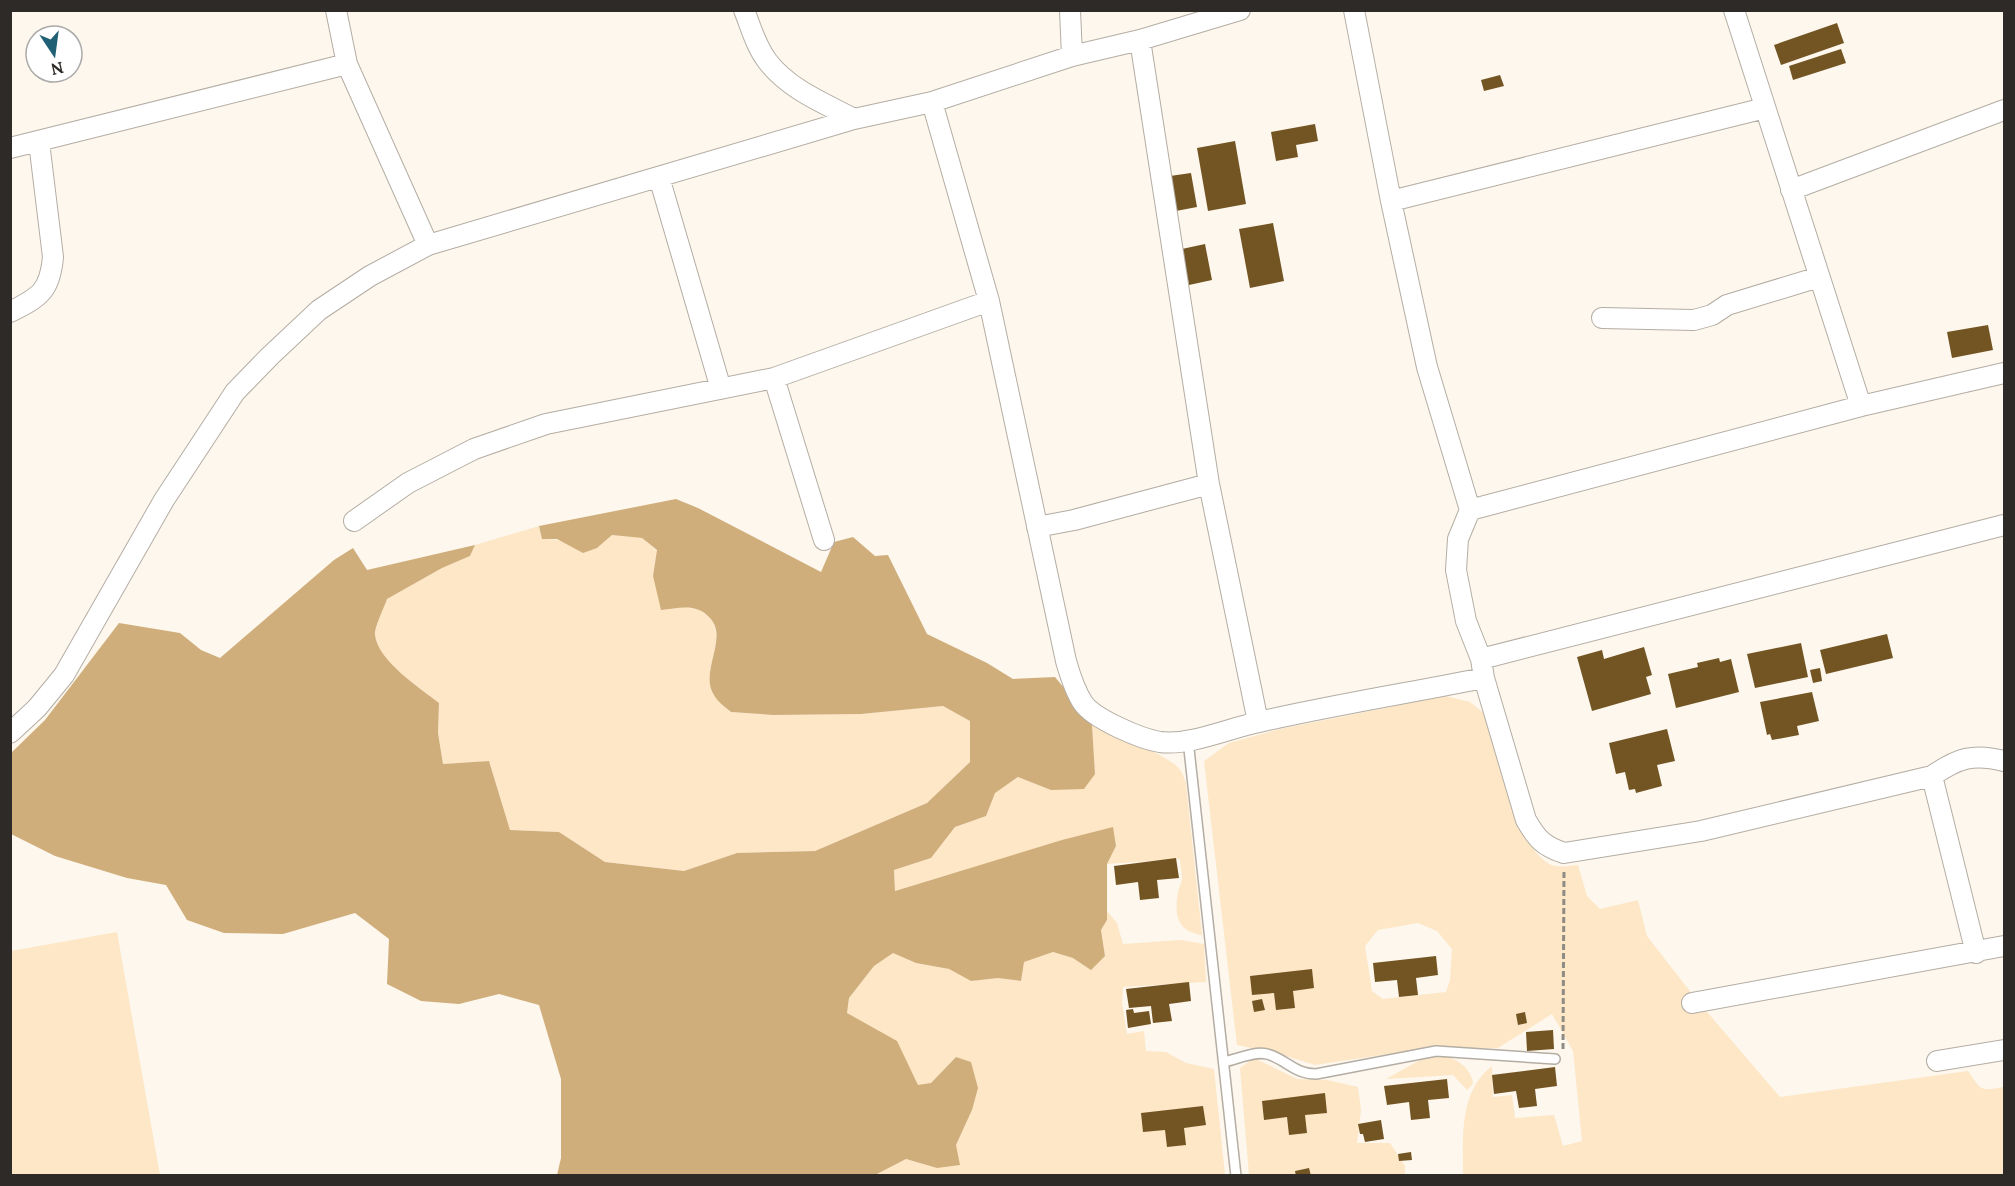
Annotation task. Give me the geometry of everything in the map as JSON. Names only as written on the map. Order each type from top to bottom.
[{"type":"street","points":[[336,10],[347,64],[428,245]]},
{"type":"street","points":[[744,10],[755,40],[767,62],[798,90],[854,119]]},
{"type":"street","points":[[1070,10],[1072,56]]},
{"type":"street","points":[[10,733],[37,708],[64,675],[164,500],[236,392],[319,310],[370,276],[428,245],[854,119],[932,102],[1072,56],[1140,40],[1240,10]]},
{"type":"street","points":[[1354,10],[1391,201],[1427,367],[1470,510],[1458,539],[1456,570],[1466,621],[1483,668],[1526,820],[1538,839],[1564,853],[1701,831],[1932,776],[1952,762],[1984,756],[2004,761]]},
{"type":"street","points":[[1734,10],[1861,406]]},
{"type":"street","points":[[1140,40],[1209,484],[1258,722]]},
{"type":"street","points":[[10,148],[347,64]]},
{"type":"street","points":[[932,102],[989,301],[1065,661],[1084,705],[1108,722],[1132,734],[1161,742],[1188,740],[1483,668],[2004,525]]},
{"type":"street","points":[[1391,201],[1765,108]]},
{"type":"street","points":[[1791,190],[2004,110]]},
{"type":"street","points":[[10,312],[44,292],[52,272],[53,257],[39,142]]},
{"type":"street","points":[[659,177],[721,389]]},
{"type":"street","points":[[1602,318],[1694,320],[1712,315],[1726,304],[1819,277]]},
{"type":"street","points":[[354,521],[408,483],[474,449],[546,424],[774,378],[989,301]]},
{"type":"street","points":[[1470,510],[1861,406],[2004,373]]},
{"type":"street","points":[[774,378],[824,540]]},
{"type":"street","points":[[1036,527],[1074,520],[1209,484]]},
{"type":"street","points":[[1932,776],[1976,952]]},
{"type":"street","points":[[1692,1003],[2004,946]]},
{"type":"street","points":[[1937,1061],[2004,1050]]},
{"type":"lane","points":[[1188,740],[1236,1176]]},
{"type":"lane","points":[[1224,1062],[1266,1054],[1297,1071],[1316,1074],[1436,1051],[1555,1059]]},
{"type":"path","points":[[1555,1059],[1563,1054],[1564,853]]},
{"type":"shaded area","points":[[676,499],[698,508],[821,572],[834,542],[853,537],[875,556],[888,555],[927,634],[987,663],[1013,679],[1055,677],[1064,688],[1076,711],[1092,725],[1095,774],[1084,789],[1051,790],[1018,777],[995,793],[986,816],[955,827],[931,858],[894,870],[895,891],[1062,840],[1113,827],[1116,846],[1107,864],[1107,920],[1101,930],[1105,956],[1091,970],[1073,958],[1053,952],[1024,962],[1021,981],[998,978],[971,981],[949,969],[916,963],[893,953],[874,966],[849,998],[847,1013],[897,1041],[918,1085],[931,1083],[956,1057],[971,1062],[978,1088],[972,1110],[956,1145],[960,1165],[937,1168],[906,1159],[873,1176],[557,1175],[561,1158],[561,1079],[539,1005],[499,994],[459,1004],[421,1001],[387,984],[389,939],[355,913],[283,934],[224,933],[187,920],[166,885],[127,878],[55,856],[11,834],[10,754],[45,720],[119,623],[180,633],[201,650],[220,658],[334,560],[353,548],[367,570],[475,545],[470,556],[442,568],[387,599],[375,635],[378,645],[392,664],[439,703],[438,733],[443,764],[489,761],[510,830],[559,832],[605,862],[684,871],[737,853],[815,851],[927,803],[970,762],[970,721],[943,706],[861,714],[773,715],[731,712],[717,699],[710,686],[717,635],[710,618],[694,608],[661,610],[653,576],[657,550],[642,538],[612,535],[597,548],[583,553],[557,539],[542,539],[539,526]]},
{"type":"shaded area","points":[[539,526],[542,539],[597,548],[612,535],[642,538],[657,551],[653,576],[684,607],[704,611],[714,622],[717,640],[710,670],[730,712],[773,715],[861,714],[943,706],[970,721],[970,762],[927,803],[815,851],[737,853],[684,871],[605,862],[559,832],[510,830],[489,761],[443,764],[438,733],[439,703],[392,664],[378,645],[375,632],[387,599],[442,568],[470,556],[475,545]]},
{"type":"shaded area","points":[[1445,696],[1470,702],[1486,715],[1534,850],[1553,865],[1578,865],[1587,896],[1600,909],[1638,900],[1647,936],[1696,999],[1780,1097],[1968,1071],[1982,1088],[2004,1087],[2004,1175],[1463,1175],[1463,1130],[1468,1101],[1481,1076],[1492,1066],[1493,1097],[1512,1095],[1515,1118],[1554,1115],[1563,1146],[1582,1141],[1573,1051],[1552,1014],[1498,1048],[1408,1051],[1315,1065],[1280,1054],[1237,1045],[1204,761],[1229,743],[1280,729]],"holes":[[[1418,923],[1437,931],[1452,949],[1450,980],[1446,992],[1383,999],[1372,991],[1365,946],[1378,930]]]},
{"type":"shaded area","points":[[1092,725],[1166,758],[1182,772],[1186,784],[1202,935],[1182,926],[1177,915],[1178,892],[1182,882],[1180,859],[1107,864],[1116,846],[947,875],[895,891],[894,870],[931,858],[955,827],[985,816],[995,792],[1019,777],[1051,790],[1095,774]]},
{"type":"shaded area","points":[[1107,911],[1117,923],[1123,944],[1181,940],[1204,944],[1206,982],[1123,987],[1122,1003],[1127,1034],[1144,1031],[1146,1051],[1166,1052],[1186,1063],[1214,1069],[1225,1175],[873,1175],[906,1159],[937,1168],[956,1145],[972,1110],[956,1057],[931,1083],[918,1086],[914,1076],[847,1013],[849,998],[874,966],[893,952],[916,963],[949,969],[971,981],[998,978],[1021,981],[1023,962],[1053,952],[1073,958],[1105,956],[1101,930],[1107,920]]},
{"type":"shaded area","points":[[117,932],[160,1175],[11,1175],[11,951]]},
{"type":"shaded area","points":[[1431,1054],[1452,1058],[1464,1066],[1473,1084],[1467,1090],[1453,1075],[1386,1079]]},
{"type":"shaded area","points":[[1254,1058],[1297,1079],[1327,1080],[1358,1087],[1361,1110],[1357,1143],[1390,1143],[1405,1166],[1405,1175],[1249,1175],[1240,1068]]},
{"type":"building","points":[[1837,23],[1844,43],[1781,65],[1774,45]]},
{"type":"building","points":[[1841,49],[1846,63],[1793,80],[1789,66]]},
{"type":"building","points":[[1500,75],[1504,86],[1484,91],[1481,80]]},
{"type":"building","points":[[1315,124],[1318,141],[1296,145],[1298,157],[1276,161],[1271,132]]},
{"type":"building","points":[[1235,141],[1246,204],[1208,211],[1197,148]]},
{"type":"building","points":[[1191,173],[1197,207],[1176,211],[1170,176]]},
{"type":"building","points":[[1273,223],[1284,281],[1250,288],[1239,229]]},
{"type":"building","points":[[1205,244],[1212,280],[1189,285],[1182,249]]},
{"type":"building","points":[[1988,325],[1993,350],[1952,358],[1947,332]]},
{"type":"building","points":[[1887,634],[1893,658],[1826,674],[1820,650]]},
{"type":"building","points":[[1801,643],[1808,677],[1755,688],[1747,654]]},
{"type":"building","points":[[1644,647],[1652,675],[1646,677],[1651,694],[1592,711],[1577,657],[1602,650],[1604,659]]},
{"type":"building","points":[[1719,658],[1720,662],[1731,659],[1739,692],[1676,708],[1668,674],[1698,667],[1697,663]]},
{"type":"building","points":[[1820,668],[1822,681],[1813,683],[1810,670]]},
{"type":"building","points":[[1812,692],[1819,721],[1797,726],[1799,735],[1772,740],[1770,734],[1767,735],[1760,702]]},
{"type":"building","points":[[1667,729],[1675,761],[1657,765],[1662,786],[1636,793],[1635,789],[1629,790],[1625,772],[1616,774],[1609,743]]},
{"type":"building","points":[[1176,858],[1179,878],[1157,880],[1159,898],[1140,900],[1138,882],[1116,885],[1114,866]]},
{"type":"building","points":[[1436,956],[1438,975],[1416,978],[1418,995],[1399,997],[1397,980],[1375,982],[1373,963]]},
{"type":"building","points":[[1312,969],[1314,988],[1293,991],[1295,1008],[1276,1010],[1274,993],[1252,995],[1250,976]]},
{"type":"building","points":[[1189,982],[1191,1001],[1169,1004],[1172,1021],[1153,1023],[1151,1006],[1129,1008],[1126,989]]},
{"type":"building","points":[[1262,999],[1265,1010],[1254,1012],[1252,1001]]},
{"type":"building","points":[[1133,1009],[1134,1013],[1149,1011],[1151,1024],[1128,1028],[1126,1010]]},
{"type":"building","points":[[1525,1012],[1527,1023],[1518,1025],[1516,1014]]},
{"type":"building","points":[[1553,1030],[1554,1049],[1527,1051],[1526,1032]]},
{"type":"building","points":[[1555,1067],[1557,1086],[1535,1089],[1537,1106],[1519,1108],[1516,1091],[1494,1094],[1492,1075]]},
{"type":"building","points":[[1447,1079],[1449,1098],[1428,1100],[1430,1118],[1411,1120],[1409,1102],[1387,1105],[1384,1086]]},
{"type":"building","points":[[1325,1093],[1327,1113],[1305,1115],[1307,1133],[1289,1135],[1287,1117],[1264,1120],[1262,1101]]},
{"type":"building","points":[[1203,1106],[1206,1125],[1184,1128],[1186,1145],[1167,1147],[1165,1130],[1143,1132],[1141,1113]]},
{"type":"building","points":[[1381,1120],[1384,1139],[1365,1142],[1358,1124]]},
{"type":"building","points":[[1411,1152],[1412,1160],[1399,1161],[1398,1154]]},
{"type":"building","points":[[1309,1168],[1311,1176],[1296,1176],[1295,1171]]}]
